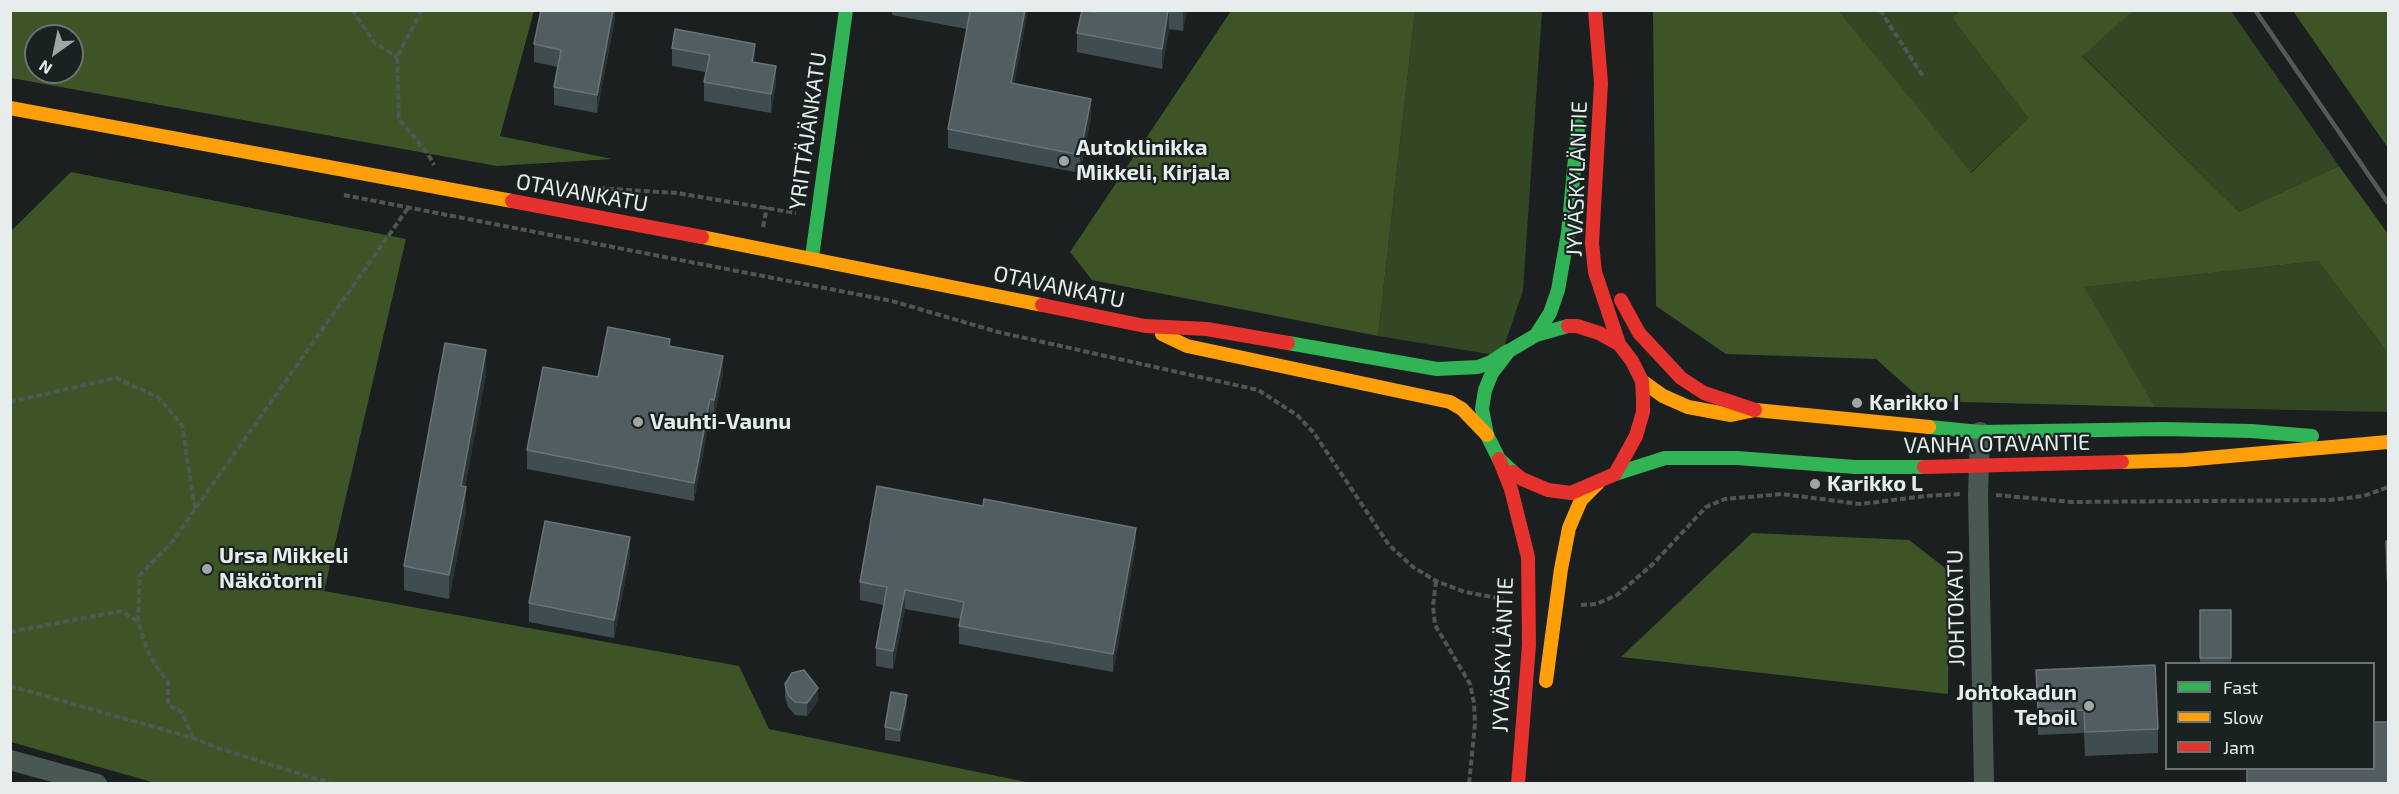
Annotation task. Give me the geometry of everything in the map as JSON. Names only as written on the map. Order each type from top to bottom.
[{"type":"main road","name":"YRITTÄJÄNKATU","points":[[812,257],[846,10]]},
{"type":"main road","points":[[1582,33],[1584,10]]},
{"type":"main road","name":"JYVÄSKYLÄNTIE","points":[[1595,10],[1601,83],[1592,243],[1595,272],[1619,344]]},
{"type":"main road","name":"OTAVANKATU","points":[[10,108],[812,257],[1145,326],[1207,329],[1437,369],[1478,367],[1509,351]]},
{"type":"main road","name":"JYVÄSKYLÄNTIE","points":[[1536,335],[1550,313],[1558,290],[1568,234],[1579,110]]},
{"type":"main road","points":[[1595,212],[1605,238],[1607,254]]},
{"type":"main road","points":[[1615,283],[1622,305],[1640,333],[1682,378],[1704,393],[1755,410]]},
{"type":"main road","name":"OTAVANKATU","points":[[1145,326],[1186,346],[1450,402],[1462,409],[1487,435]]},
{"type":"main road","points":[[1577,326],[1599,333],[1619,344],[1632,361],[1642,381],[1643,412],[1636,436],[1615,474],[1571,493],[1548,490],[1522,479],[1499,459],[1487,435],[1482,409],[1485,390],[1492,373],[1509,351],[1536,335],[1555,328],[1577,326]]},
{"type":"main road","name":"VANHA OTAVANTIE","points":[[1642,381],[1663,396],[1688,407],[1731,415],[1755,410],[1980,432],[2193,429],[2251,431],[2385,442]]},
{"type":"main road","name":"VANHA OTAVANTIE","points":[[1615,474],[1665,458],[1737,458],[1855,467],[1978,467],[2184,460],[2385,442]]},
{"type":"main road","name":"JYVÄSKYLÄNTIE","points":[[1499,459],[1511,489],[1528,557],[1528,645],[1518,783]]},
{"type":"main road","name":"JYVÄSKYLÄNTIE","points":[[1544,695],[1560,570],[1569,528],[1581,500],[1598,483]]},
{"type":"street","name":"JOHTOKATU","points":[[1980,432],[1978,495],[1984,783]]},
{"type":"street","points":[[10,760],[97,783]]},
{"type":"path","points":[[352,10],[375,43],[397,57]]},
{"type":"path","points":[[422,10],[397,57],[399,119],[428,154],[437,171]]},
{"type":"path","points":[[1880,10],[1924,78]]},
{"type":"path","points":[[338,194],[892,301],[998,332],[1258,390],[1297,415],[1314,433],[1389,545],[1413,567],[1436,581],[1465,592],[1508,599]]},
{"type":"path","points":[[193,738],[182,712],[168,705],[168,682],[150,657],[138,622],[140,575],[172,542],[408,208]]},
{"type":"path","points":[[10,402],[116,378],[158,397],[182,425],[195,510]]},
{"type":"path","points":[[1572,605],[1596,604],[1617,595],[1653,564],[1706,507],[1725,499],[1782,494],[1860,504],[1926,496],[1978,495],[2019,496],[2072,502],[2331,500],[2364,496],[2388,487]]},
{"type":"path","points":[[1436,581],[1433,606],[1435,625],[1470,684],[1474,703],[1475,724],[1469,783]]},
{"type":"path","points":[[10,632],[121,611],[138,622]]},
{"type":"path","points":[[10,686],[193,738],[215,747],[333,783]]},
{"type":"green space","points":[[1961,10],[2133,11],[2082,56],[2239,212],[2339,166],[2388,234],[2388,353],[2318,261],[2084,287],[2155,407],[1923,401],[1876,359],[1726,354],[1656,306],[1653,11],[1839,11],[1971,173],[2028,118],[1952,18]]},
{"type":"green space","points":[[10,11],[534,11],[500,136],[612,159],[497,166],[44,84],[84,84],[84,24],[24,24],[24,80],[11,78]]},
{"type":"green space","points":[[1231,11],[1415,11],[1378,336],[1092,280],[1070,252]]},
{"type":"green space","points":[[1415,11],[1542,11],[1523,290],[1501,356],[1378,336]]},
{"type":"green space","points":[[1839,11],[1961,11],[1952,18],[2028,118],[1970,173]]},
{"type":"green space","points":[[2133,11],[2231,11],[2339,166],[2239,212],[2082,55]]},
{"type":"green space","points":[[2293,11],[2388,11],[2388,148]]},
{"type":"green space","points":[[71,172],[406,239],[324,591],[739,666],[769,729],[1031,783],[159,784],[11,742],[11,231]]},
{"type":"green space","points":[[2318,261],[2388,353],[2388,412],[2155,407],[2083,287]]},
{"type":"green space","points":[[1752,533],[1909,540],[1949,571],[1948,694],[1621,657]]},
{"type":"building","points":[[541,10],[613,10],[597,95],[554,87],[561,50],[534,44]]},
{"type":"building","points":[[964,10],[1025,10],[1011,83],[1091,99],[1080,155],[948,129],[970,12]]},
{"type":"building","points":[[1082,10],[1096,12],[1096,10],[1168,10],[1162,49],[1077,33]]},
{"type":"building","points":[[675,29],[755,44],[752,62],[776,66],[771,94],[704,82],[710,55],[672,48]]},
{"type":"building","points":[[608,327],[670,339],[669,346],[723,356],[714,400],[710,399],[694,483],[527,450],[543,367],[598,377]]},
{"type":"building","points":[[445,343],[486,350],[461,486],[466,487],[449,575],[404,566]]},
{"type":"building","points":[[877,486],[983,506],[984,499],[1136,528],[1113,654],[959,626],[964,602],[905,590],[893,651],[876,648],[887,587],[860,582]]},
{"type":"building","points":[[545,521],[630,537],[614,620],[529,603]]},
{"type":"building","points":[[2386,541],[2388,541],[2388,589]]},
{"type":"building","points":[[2200,610],[2231,610],[2231,658],[2200,658]]},
{"type":"building","points":[[2155,665],[2158,729],[2085,732],[2084,710],[2038,711],[2036,670]]},
{"type":"building","points":[[804,670],[818,688],[807,703],[795,702],[788,695],[785,684],[792,673]]},
{"type":"building","points":[[891,692],[907,695],[900,730],[885,727]]},
{"type":"building","points":[[2375,722],[2388,722],[2388,783],[2247,783],[2247,770],[2375,770]]},
{"type":"railway","points":[[2255,10],[2388,203]]},
{"type":"traffic: fast","points":[[812,257],[846,10]]},
{"type":"traffic: fast","points":[[1536,335],[1550,313],[1558,290],[1568,233],[1578,126]]},
{"type":"traffic: fast","points":[[1513,472],[1499,459],[1487,435],[1482,409],[1485,390],[1492,373],[1509,351],[1536,335],[1568,326]]},
{"type":"traffic: fast","points":[[1288,343],[1437,369],[1478,367],[1508,351]]},
{"type":"traffic: fast","points":[[1929,427],[1980,432],[2163,429],[2251,431],[2312,436]]},
{"type":"traffic: fast","points":[[1615,474],[1665,458],[1737,458],[1855,467],[1924,467]]},
{"type":"traffic: slow","points":[[10,108],[512,201]]},
{"type":"traffic: slow","points":[[702,237],[1042,305]]},
{"type":"traffic: slow","points":[[1162,334],[1187,346],[1450,402],[1462,409],[1487,435]]},
{"type":"traffic: slow","points":[[1642,381],[1663,396],[1688,407],[1731,415],[1755,410],[1929,427]]},
{"type":"traffic: slow","points":[[2122,462],[2184,460],[2388,442]]},
{"type":"traffic: slow","points":[[1546,681],[1561,569],[1569,528],[1581,500],[1598,483]]},
{"type":"traffic: jam","points":[[1595,10],[1601,83],[1592,243],[1595,272],[1619,344]]},
{"type":"traffic: jam","points":[[512,201],[702,237]]},
{"type":"traffic: jam","points":[[1621,300],[1639,333],[1681,378],[1704,393],[1755,410]]},
{"type":"traffic: jam","points":[[1042,305],[1145,326],[1207,329],[1288,343]]},
{"type":"traffic: jam","points":[[1513,472],[1522,479],[1548,490],[1571,493],[1615,474],[1636,436],[1643,412],[1643,398],[1642,381],[1632,361],[1619,344],[1599,333],[1577,326],[1568,326]]},
{"type":"traffic: jam","points":[[1499,459],[1511,489],[1528,557],[1529,645],[1518,784]]},
{"type":"traffic: jam","points":[[1924,467],[2122,462]]},
{"type":"place","name":"Autoklinikka Mikkeli, Kirjala","points":[[1064,161]]},
{"type":"place","name":"Karikko I","points":[[1857,403]]},
{"type":"place","name":"Vauhti-Vaunu","points":[[638,422]]},
{"type":"place","name":"Karikko L","points":[[1815,484]]},
{"type":"place","name":"Ursa Mikkeli Näkötorni","points":[[207,569]]},
{"type":"place","name":"Johtokadun Teboil","points":[[2089,706]]}]
